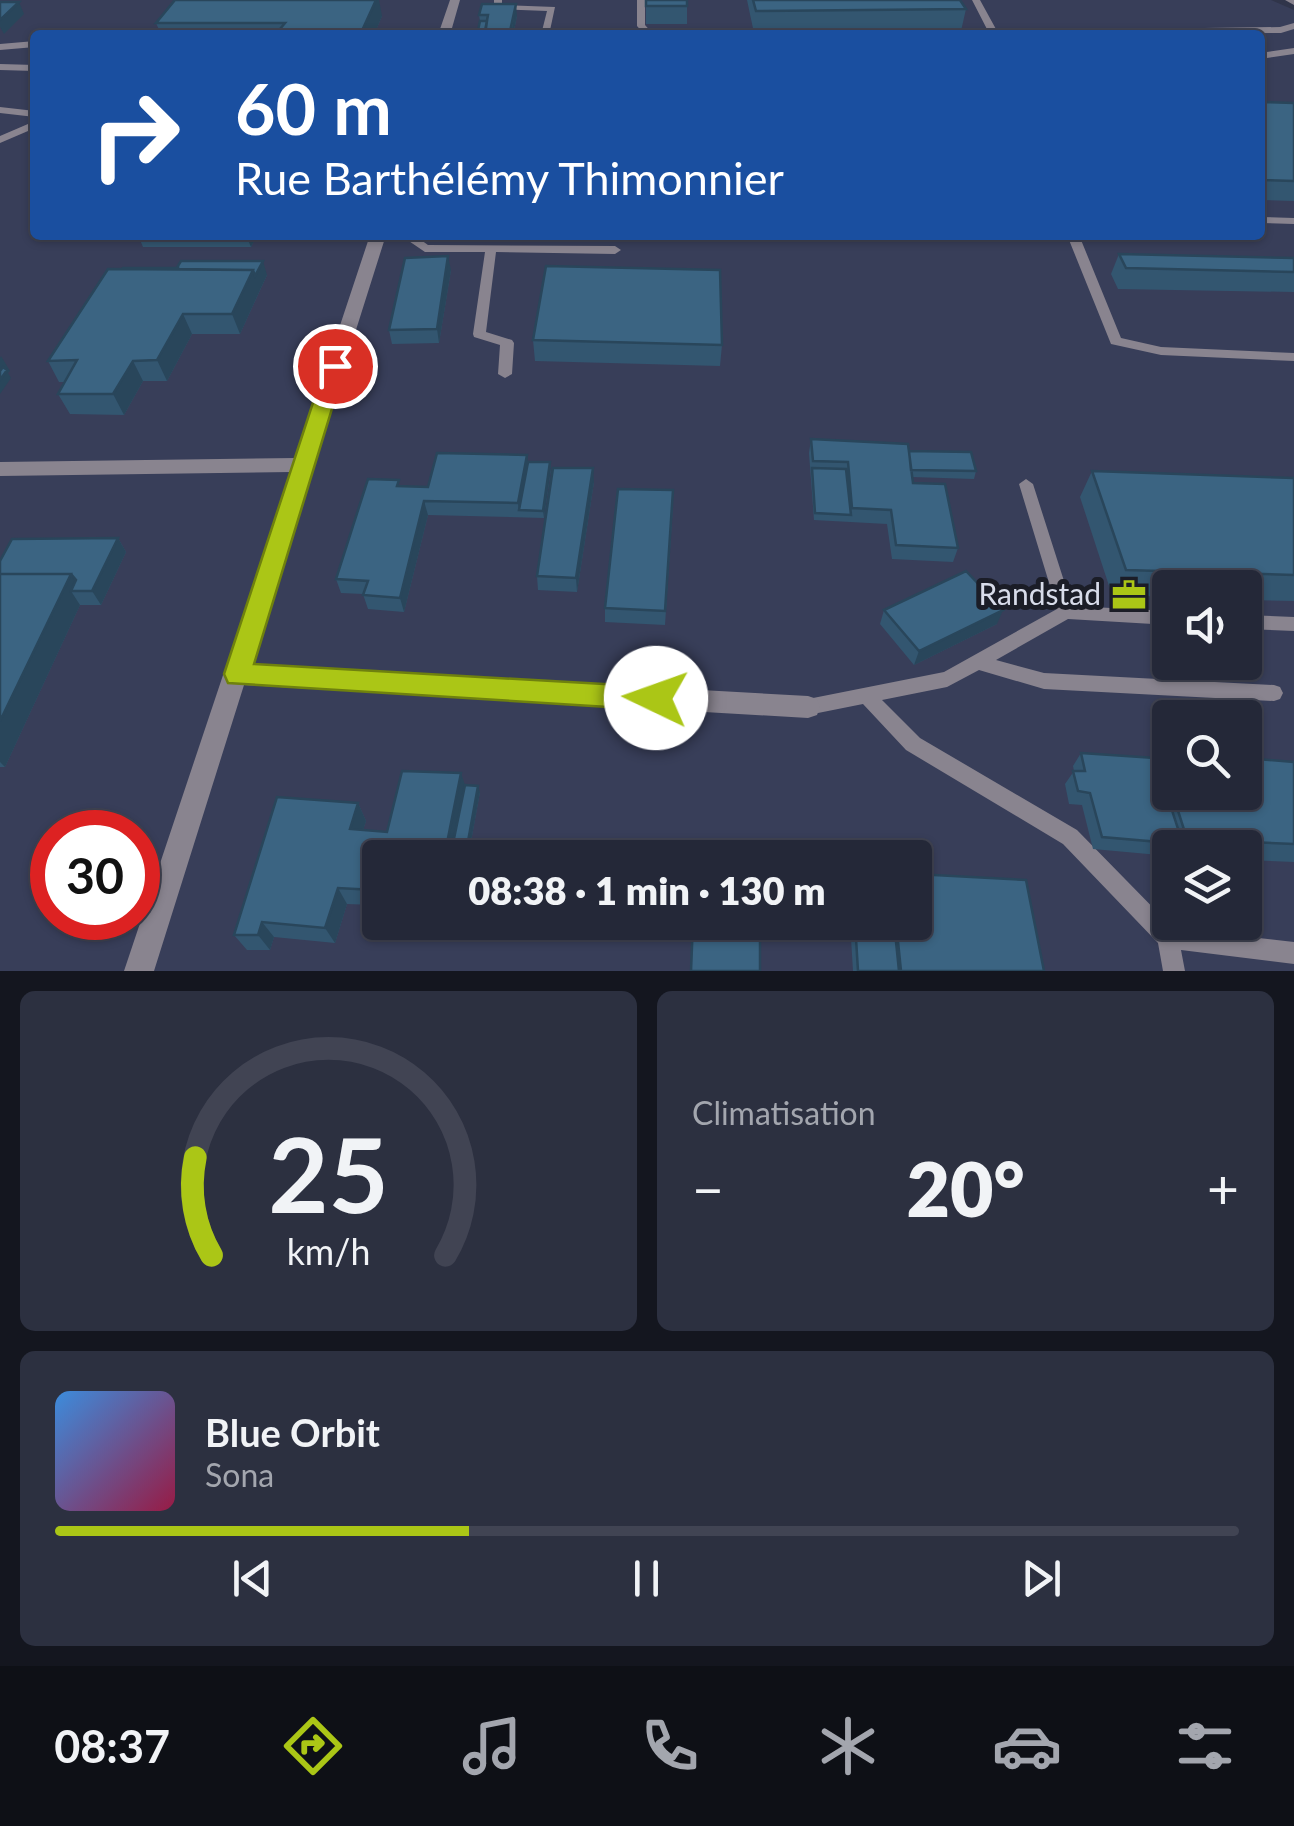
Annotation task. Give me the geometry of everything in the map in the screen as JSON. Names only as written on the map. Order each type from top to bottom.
[{"type":"street","points":[[446,30],[456,0]]},
{"type":"street","points":[[139,971],[376,240]]},
{"type":"street","points":[[0,469],[302,465]]},
{"type":"street","points":[[237,674],[808,707]]},
{"type":"lane","points":[[498,0],[498,7],[552,9],[546,30]]},
{"type":"lane","points":[[640,0],[646,30]]},
{"type":"lane","points":[[976,0],[992,30]]},
{"type":"lane","points":[[1265,30],[1294,26]]},
{"type":"lane","points":[[0,48],[30,45]]},
{"type":"lane","points":[[1265,55],[1294,51]]},
{"type":"lane","points":[[0,67],[30,68]]},
{"type":"lane","points":[[0,110],[30,113]]},
{"type":"lane","points":[[0,140],[30,126]]},
{"type":"lane","points":[[1265,220],[1294,221]]},
{"type":"lane","points":[[413,240],[425,248],[615,250]]},
{"type":"lane","points":[[1075,240],[1116,341],[1161,351],[1294,356]]},
{"type":"lane","points":[[492,248],[479,334],[507,343],[505,374]]},
{"type":"lane","points":[[1026,484],[1066,612]]},
{"type":"lane","points":[[808,707],[947,679],[1066,612],[1152,617]]},
{"type":"lane","points":[[1262,623],[1294,624]]},
{"type":"lane","points":[[977,662],[1044,681],[1274,693]]},
{"type":"lane","points":[[867,696],[913,744],[1070,837],[1152,922]]},
{"type":"lane","points":[[1168,940],[1174,971]]},
{"type":"lane","points":[[1185,940],[1294,953]]},
{"type":"shaded area","points":[[0,0],[1271,0],[1294,10],[1294,971],[0,971]]},
{"type":"building","points":[[175,0],[376,0],[362,30],[279,30],[285,23],[156,23]]},
{"type":"building","points":[[646,0],[687,0],[687,6],[646,6]]},
{"type":"building","points":[[753,0],[960,0],[966,9],[756,11]]},
{"type":"building","points":[[0,2],[19,2],[0,20]]},
{"type":"building","points":[[482,4],[516,4],[510,30],[485,30],[488,15],[479,15]]},
{"type":"building","points":[[480,21],[487,21],[486,30],[478,30]]},
{"type":"building","points":[[1265,102],[1294,103],[1294,181],[1265,180]]},
{"type":"building","points":[[1119,254],[1294,258],[1294,272],[1126,268]]},
{"type":"building","points":[[448,256],[437,329],[389,330],[405,258]]},
{"type":"building","points":[[181,261],[263,261],[255,276],[253,270],[176,269]]},
{"type":"building","points":[[546,266],[720,270],[722,345],[533,340]]},
{"type":"building","points":[[108,269],[253,270],[232,314],[183,314],[157,360],[133,361],[113,394],[58,394],[77,360],[48,361]]},
{"type":"building","points":[[811,439],[908,444],[913,483],[945,484],[958,548],[896,545],[891,510],[852,508],[848,462],[813,461]]},
{"type":"building","points":[[909,451],[971,452],[976,471],[911,470]]},
{"type":"building","points":[[437,453],[527,455],[518,503],[424,501],[400,598],[363,595],[368,581],[336,579],[368,479],[399,480],[397,486],[428,487]]},
{"type":"building","points":[[528,462],[550,462],[543,511],[519,510]]},
{"type":"building","points":[[553,468],[593,468],[576,578],[537,576]]},
{"type":"building","points":[[812,468],[846,469],[851,515],[815,513]]},
{"type":"building","points":[[1092,471],[1294,478],[1294,575],[1262,574],[1262,570],[1126,570]]},
{"type":"building","points":[[618,489],[673,490],[665,611],[605,608]]},
{"type":"building","points":[[118,538],[92,591],[71,591],[76,580],[71,574],[0,574],[0,561],[12,539]]},
{"type":"building","points":[[966,571],[1003,610],[919,651],[884,610]]},
{"type":"building","points":[[0,574],[71,574],[0,721]]},
{"type":"building","points":[[1081,753],[1152,758],[1152,810],[1172,810],[1178,830],[1152,830],[1152,841],[1102,837],[1090,793],[1078,791],[1073,771],[1085,771]]},
{"type":"building","points":[[1262,759],[1294,762],[1294,844],[1262,843],[1262,830],[1184,830],[1178,810],[1262,810]]},
{"type":"building","points":[[402,771],[461,773],[448,840],[362,840],[362,889],[338,888],[325,928],[262,922],[258,935],[234,935],[277,797],[358,803],[350,829],[387,832]]},
{"type":"building","points":[[465,785],[478,786],[468,840],[454,840]]},
{"type":"building","points":[[932,875],[1026,880],[1044,971],[901,971],[898,940],[932,940]]},
{"type":"building","points":[[692,940],[760,940],[760,971],[691,971]]},
{"type":"building","points":[[856,940],[896,940],[899,971],[858,971]]},
{"type":"place","name":"Randstad","points":[[1129,595]]},
{"type":"route","points":[[335,366],[237,674],[656,698]]}]
